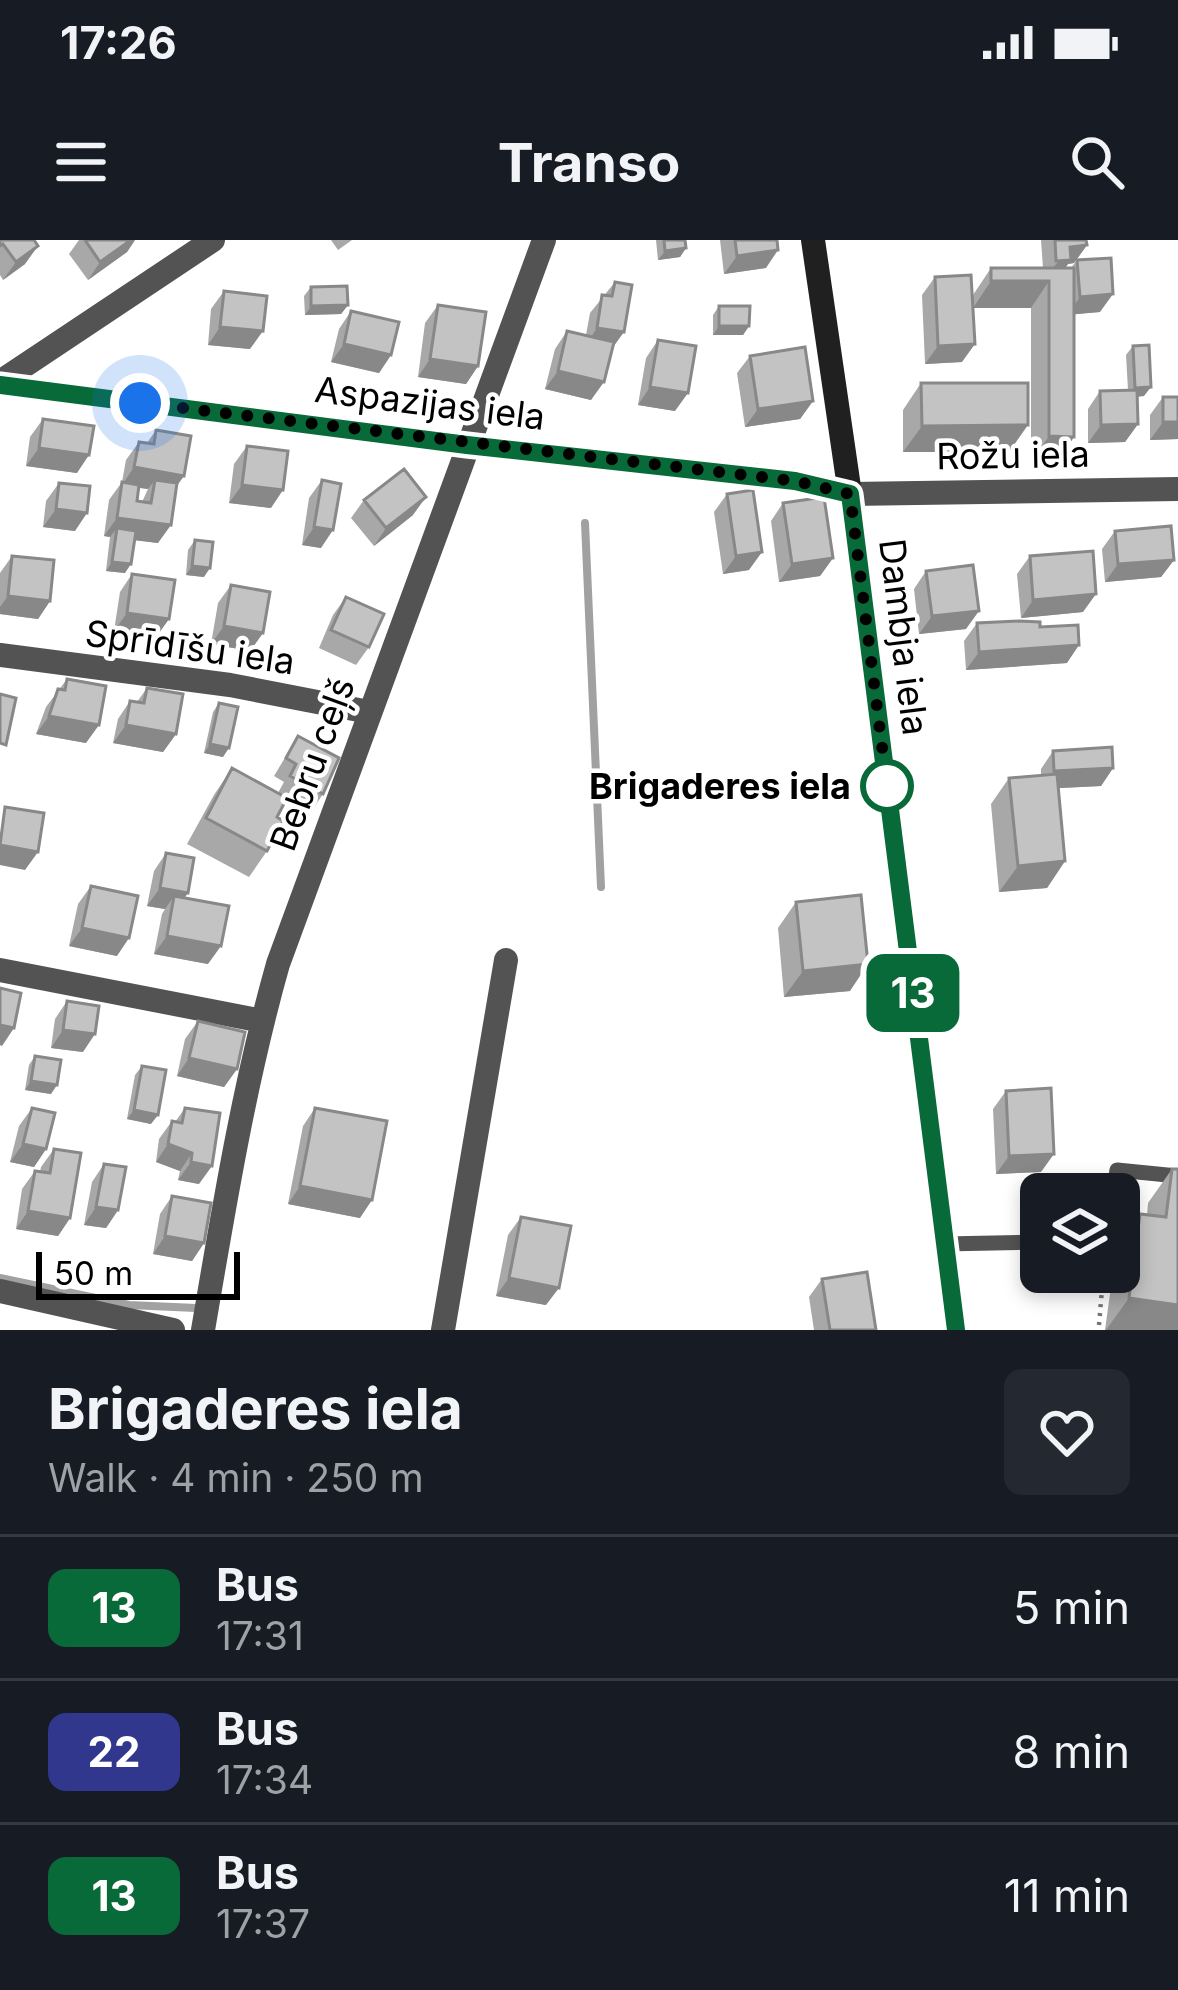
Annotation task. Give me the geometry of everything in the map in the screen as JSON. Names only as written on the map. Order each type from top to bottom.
[{"type":"street","points":[[0,384],[213,240]]},
{"type":"street","name":"Bebru ceļš","points":[[203,1330],[262,1021],[302,894],[544,240]]},
{"type":"street","name":"Dambja iela","points":[[813,240],[850,494],[956,1330]]},
{"type":"street","name":"Aspazijas iela","points":[[0,384],[467,445],[795,481],[850,494]]},
{"type":"street","name":"Rožu iela","points":[[850,494],[1178,489]]},
{"type":"street","name":"Sprīdīšu iela","points":[[0,655],[230,686],[369,712]]},
{"type":"street","points":[[443,1330],[506,960]]},
{"type":"street","points":[[0,970],[262,1021]]},
{"type":"street","points":[[0,1291],[173,1330]]},
{"type":"lane","points":[[1116,1173],[1178,1176]]},
{"type":"lane","points":[[944,1244],[1020,1242]]},
{"type":"path","points":[[1095,1293],[1099,1325]]},
{"type":"building","points":[[0,240],[34,240],[38,246],[16,262]]},
{"type":"building","points":[[85,240],[131,240],[100,262]]},
{"type":"building","points":[[664,240],[685,240],[686,248],[665,251]]},
{"type":"building","points":[[735,240],[777,240],[778,250],[737,256]]},
{"type":"building","points":[[1055,240],[1086,240],[1087,245],[1070,247],[1071,260],[1056,261]]},
{"type":"building","points":[[1111,258],[1113,294],[1080,297],[1077,260]]},
{"type":"building","points":[[991,268],[1074,268],[1074,437],[1049,436],[1049,281],[991,281]]},
{"type":"building","points":[[971,275],[975,344],[938,346],[935,277]]},
{"type":"building","points":[[615,282],[632,285],[624,332],[597,328],[602,295],[612,296]]},
{"type":"building","points":[[347,286],[348,305],[311,306],[311,287]]},
{"type":"building","points":[[224,291],[267,296],[263,331],[220,327]]},
{"type":"building","points":[[438,305],[486,312],[478,366],[430,359]]},
{"type":"building","points":[[719,306],[750,306],[749,326],[719,326]]},
{"type":"building","points":[[351,311],[399,322],[391,355],[344,344]]},
{"type":"building","points":[[567,331],[614,342],[604,382],[558,371]]},
{"type":"building","points":[[658,340],[696,346],[688,393],[650,387]]},
{"type":"building","points":[[1149,345],[1151,387],[1135,388],[1133,346]]},
{"type":"building","points":[[805,347],[813,401],[758,409],[750,356]]},
{"type":"building","points":[[921,383],[1028,383],[1028,425],[922,426]]},
{"type":"building","points":[[1137,390],[1138,424],[1101,425],[1100,391]]},
{"type":"building","points":[[1163,397],[1178,397],[1178,422],[1163,422]]},
{"type":"building","points":[[43,419],[94,426],[89,455],[39,448]]},
{"type":"building","points":[[156,430],[191,436],[184,476],[134,467],[139,442],[154,444]]},
{"type":"building","points":[[247,446],[288,451],[283,490],[242,485]]},
{"type":"building","points":[[404,469],[426,497],[386,528],[364,500]]},
{"type":"building","points":[[155,480],[177,483],[171,525],[117,518],[122,482],[139,485],[137,501],[151,503]]},
{"type":"building","points":[[322,480],[341,484],[333,530],[314,527]]},
{"type":"building","points":[[59,483],[90,486],[87,513],[56,509]]},
{"type":"building","points":[[753,490],[762,552],[736,556],[727,494]]},
{"type":"building","points":[[824,497],[833,558],[792,564],[783,503]]},
{"type":"building","points":[[1171,526],[1174,560],[1118,564],[1115,531]]},
{"type":"building","points":[[117,528],[136,531],[131,564],[112,562]]},
{"type":"building","points":[[195,540],[213,542],[210,568],[192,566]]},
{"type":"building","points":[[1093,551],[1096,594],[1033,600],[1030,556]]},
{"type":"building","points":[[12,556],[54,560],[50,601],[8,596]]},
{"type":"building","points":[[973,565],[979,611],[932,616],[926,571]]},
{"type":"building","points":[[132,574],[175,580],[169,619],[127,613]]},
{"type":"building","points":[[231,585],[270,592],[263,633],[224,626]]},
{"type":"building","points":[[346,597],[384,614],[369,647],[331,630]]},
{"type":"building","points":[[1040,622],[1040,627],[1078,625],[1079,645],[979,652],[977,623]]},
{"type":"building","points":[[67,679],[106,686],[99,725],[49,716],[58,689],[65,690]]},
{"type":"building","points":[[147,688],[183,694],[176,734],[126,725],[130,701],[144,703]]},
{"type":"building","points":[[0,694],[16,698],[6,745],[0,743]]},
{"type":"building","points":[[219,703],[238,707],[229,748],[210,744]]},
{"type":"building","points":[[298,736],[339,758],[323,794],[290,776],[296,764],[286,758]]},
{"type":"building","points":[[1112,747],[1113,768],[1054,771],[1053,751]]},
{"type":"building","points":[[232,768],[287,798],[277,817],[283,821],[267,851],[206,818]]},
{"type":"building","points":[[1057,774],[1065,861],[1018,866],[1009,778]]},
{"type":"building","points":[[5,807],[44,813],[38,852],[0,845]]},
{"type":"building","points":[[166,853],[194,858],[188,893],[160,888]]},
{"type":"building","points":[[91,886],[138,896],[129,938],[82,928]]},
{"type":"building","points":[[861,895],[868,964],[803,971],[796,902]]},
{"type":"building","points":[[174,896],[229,906],[221,946],[167,936]]},
{"type":"building","points":[[0,988],[21,993],[14,1028],[0,1025]]},
{"type":"building","points":[[67,1001],[99,1006],[95,1034],[63,1030]]},
{"type":"building","points":[[198,1021],[245,1032],[237,1069],[189,1058]]},
{"type":"building","points":[[35,1056],[61,1060],[57,1085],[31,1081]]},
{"type":"building","points":[[142,1066],[166,1070],[158,1115],[134,1110]]},
{"type":"building","points":[[1051,1088],[1054,1154],[1009,1156],[1006,1091]]},
{"type":"building","points":[[32,1108],[55,1113],[46,1149],[23,1144]]},
{"type":"building","points":[[185,1108],[220,1113],[212,1166],[191,1162],[192,1153],[168,1144],[172,1121],[182,1123]]},
{"type":"building","points":[[315,1108],[387,1121],[372,1200],[300,1186]]},
{"type":"building","points":[[54,1149],[81,1153],[70,1218],[28,1211],[35,1171],[50,1173]]},
{"type":"building","points":[[104,1164],[126,1167],[118,1210],[96,1207]]},
{"type":"building","points":[[1172,1169],[1178,1169],[1178,1305],[1129,1298],[1130,1293],[1140,1293],[1140,1214],[1166,1217]]},
{"type":"building","points":[[172,1196],[211,1203],[204,1243],[165,1236]]},
{"type":"building","points":[[521,1217],[571,1226],[559,1288],[509,1278]]},
{"type":"building","points":[[867,1272],[876,1330],[830,1330],[822,1279]]},
{"type":"waterway","points":[[585,523],[601,887]]},
{"type":"waterway","points":[[0,1278],[129,1305],[196,1308]]},
{"type":"bus line","name":"13","points":[[0,385],[795,481],[850,494],[956,1330]]},
{"type":"place","name":"Brigaderes iela","points":[[887,786]]},
{"type":"route","points":[[140,403],[795,481],[850,494],[887,786]]}]
